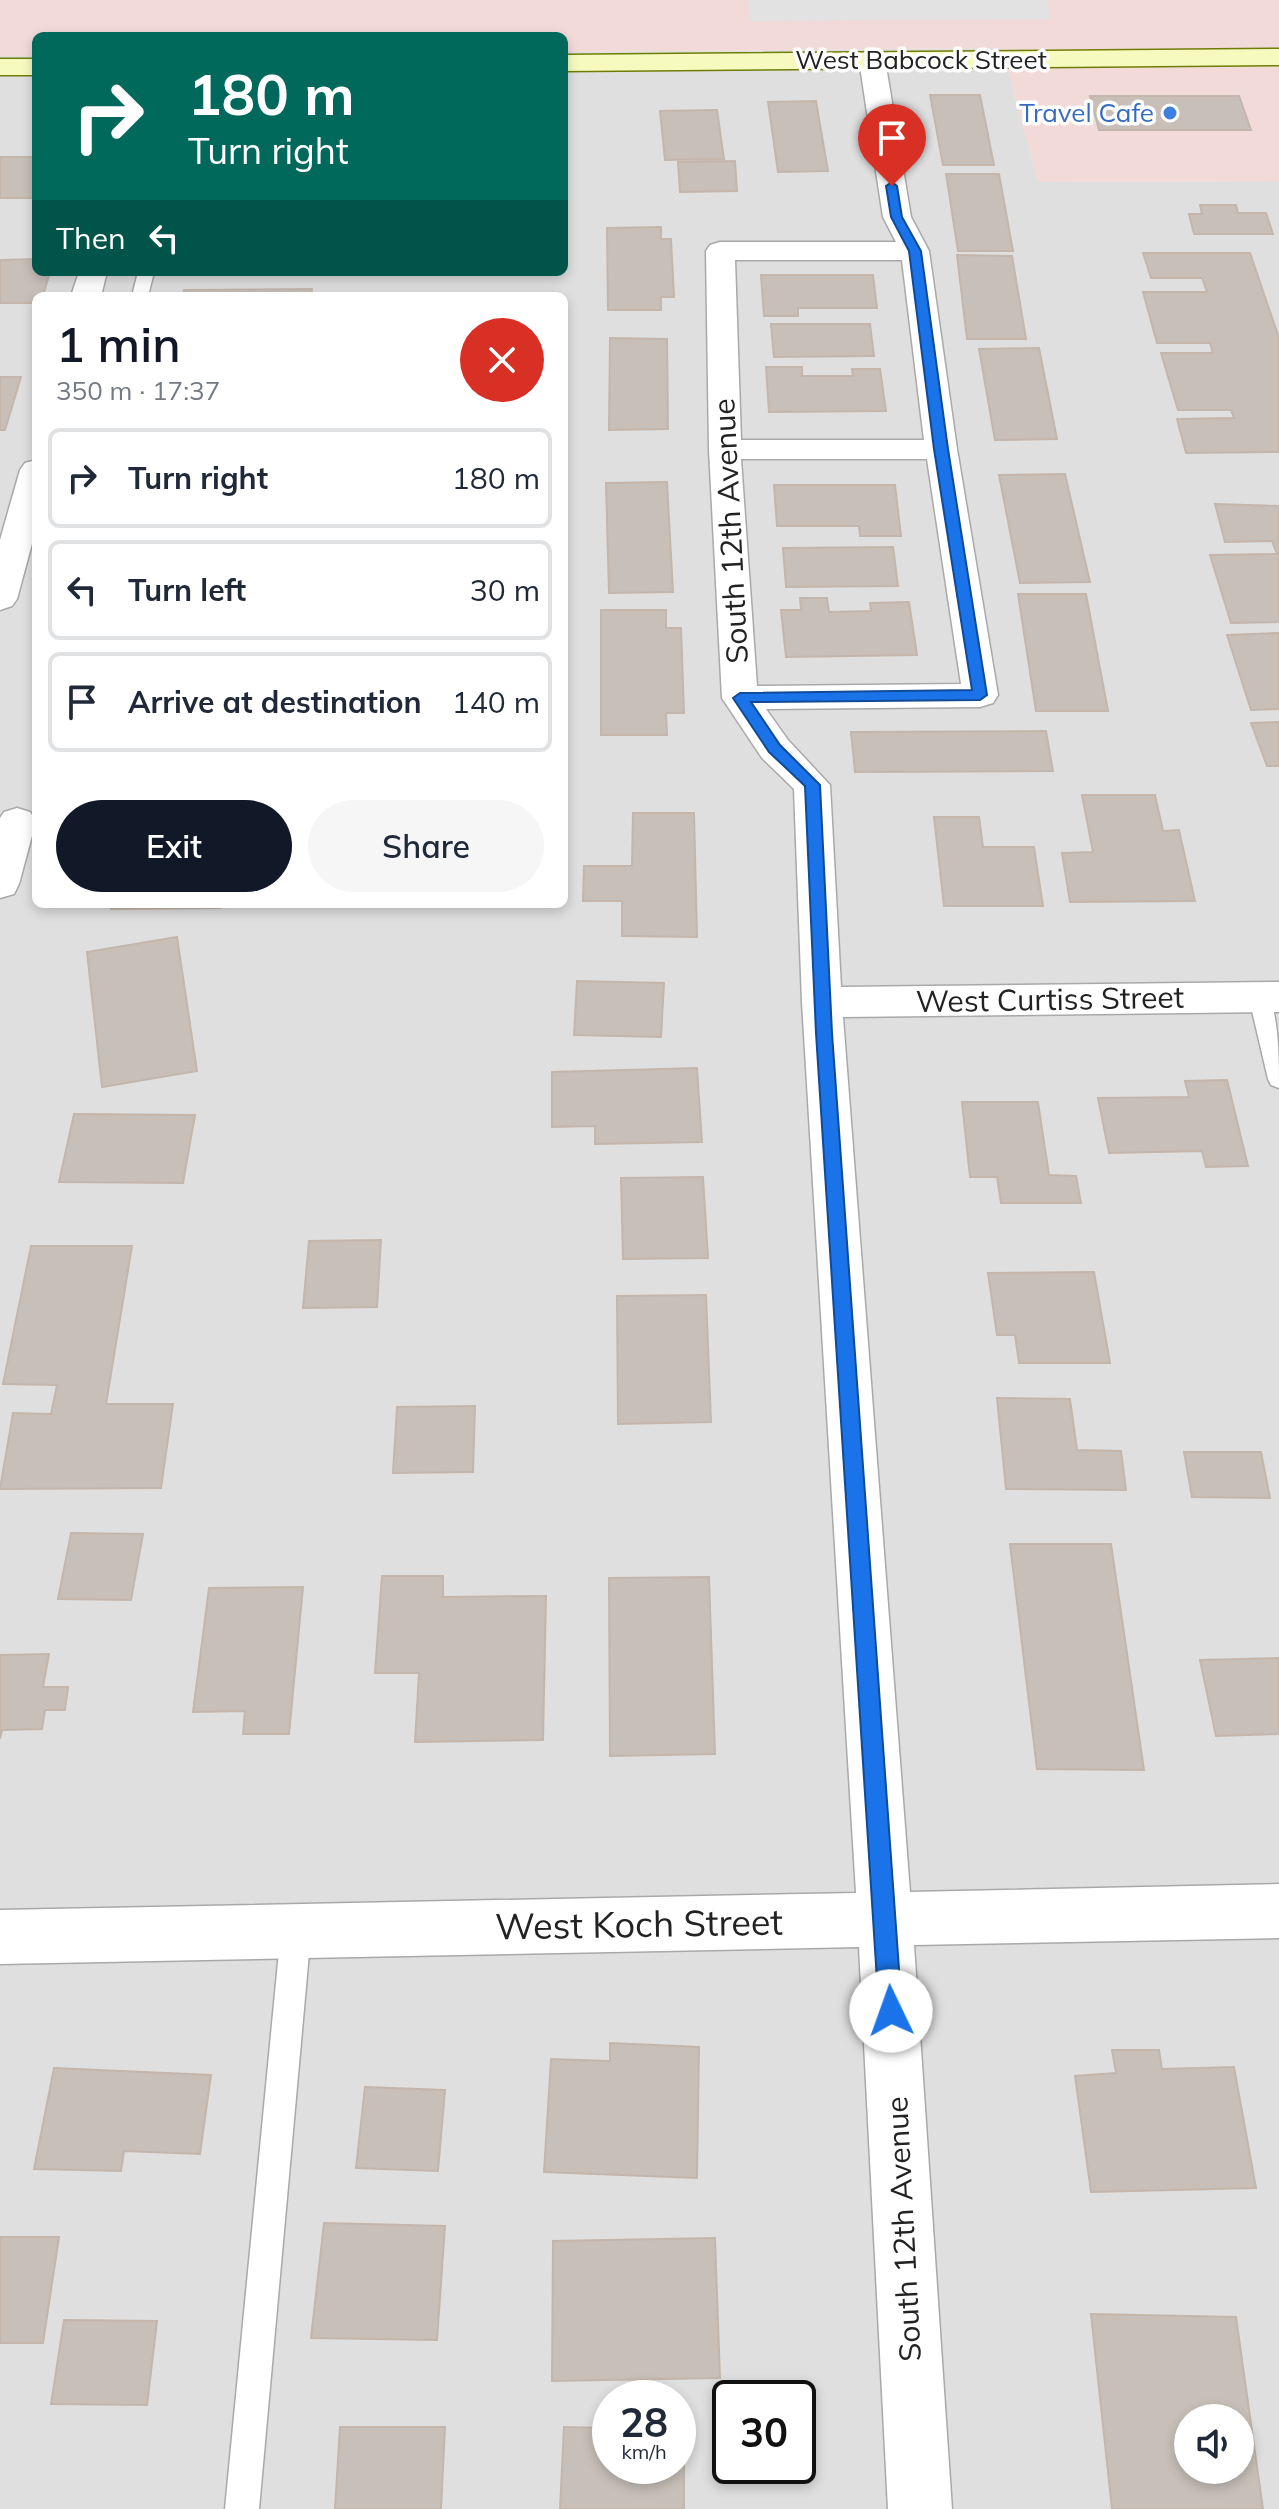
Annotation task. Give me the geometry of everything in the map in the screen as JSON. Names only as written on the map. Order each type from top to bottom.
[{"type":"street","name":"West Babcock Street","points":[[568,63],[1279,57]]},
{"type":"street","points":[[740,698],[980,695],[941,449],[915,251],[897,217],[872,60]]},
{"type":"street","points":[[0,67],[32,67]]},
{"type":"street","name":"South 12th Avenue","points":[[915,251],[720,251],[725,450],[740,698],[775,749],[812,785],[822,1002],[885,1918],[920,2509]]},
{"type":"street","points":[[725,450],[941,449]]},
{"type":"street","points":[[0,599],[32,484]]},
{"type":"street","points":[[0,884],[17,821]]},
{"type":"street","name":"West Curtiss Street","points":[[822,1002],[1269,998]]},
{"type":"street","name":"West Koch Street","points":[[0,1937],[1279,1911]]},
{"type":"lane","points":[[1269,998],[1279,1079]]},
{"type":"lane","points":[[242,2509],[296,1931]]},
{"type":"shaded area","points":[[0,0],[1279,0],[1279,181],[1038,182],[1002,48],[568,52],[568,32],[32,32],[32,56],[0,56]]},
{"type":"shaded area","points":[[748,0],[1046,0],[1051,19],[750,21]]},
{"type":"shaded area","points":[[1002,48],[1038,182],[1279,181],[1279,2509],[0,2509],[0,56],[32,56],[32,276],[568,276],[568,52]]},
{"type":"building","points":[[930,95],[980,95],[994,165],[943,165]]},
{"type":"building","name":"Travel Cafe","points":[[1090,96],[1239,96],[1251,130],[1099,130]]},
{"type":"building","points":[[816,101],[828,171],[778,172],[768,102]]},
{"type":"building","points":[[717,110],[724,159],[665,160],[660,111]]},
{"type":"building","points":[[0,157],[32,157],[32,198],[0,198]]},
{"type":"building","points":[[735,161],[737,191],[680,192],[678,162]]},
{"type":"building","points":[[946,174],[999,174],[1013,251],[958,251]]},
{"type":"building","points":[[1200,205],[1236,205],[1238,213],[1266,213],[1273,234],[1194,234],[1189,214],[1202,214]]},
{"type":"building","points":[[661,227],[661,239],[671,239],[674,297],[661,297],[661,310],[608,310],[607,228]]},
{"type":"building","points":[[1143,253],[1250,253],[1279,338],[1279,452],[1186,453],[1177,419],[1234,418],[1231,410],[1178,410],[1161,353],[1213,353],[1210,343],[1157,343],[1143,292],[1207,292],[1202,278],[1151,278]]},
{"type":"building","points":[[957,255],[1012,256],[1026,339],[967,339]]},
{"type":"building","points":[[32,259],[32,276],[49,276],[44,292],[32,292],[32,303],[0,303],[0,260]]},
{"type":"building","points":[[761,275],[873,275],[877,308],[798,308],[798,316],[764,316]]},
{"type":"building","points":[[312,289],[312,292],[184,290]]},
{"type":"building","points":[[771,324],[870,324],[874,356],[774,357]]},
{"type":"building","points":[[610,338],[667,339],[668,429],[609,430]]},
{"type":"building","points":[[1039,348],[1057,439],[995,440],[979,349]]},
{"type":"building","points":[[766,367],[802,367],[802,376],[853,376],[852,369],[880,369],[886,411],[769,412]]},
{"type":"building","points":[[0,377],[21,377],[5,430],[0,430]]},
{"type":"building","points":[[1065,474],[1090,582],[1020,583],[999,475]]},
{"type":"building","points":[[667,482],[673,592],[609,593],[606,483]]},
{"type":"building","points":[[774,485],[895,485],[901,536],[860,536],[859,526],[777,526]]},
{"type":"building","points":[[1215,504],[1279,506],[1279,622],[1231,623],[1210,555],[1277,554],[1272,541],[1225,542]]},
{"type":"building","points":[[893,547],[898,586],[786,587],[783,548]]},
{"type":"building","points":[[1018,594],[1086,594],[1108,711],[1036,711]]},
{"type":"building","points":[[800,598],[827,598],[829,612],[871,611],[870,603],[909,602],[917,655],[786,657],[781,610],[801,610]]},
{"type":"building","points":[[601,610],[666,610],[666,628],[681,628],[684,713],[666,713],[667,735],[601,735]]},
{"type":"building","points":[[1279,633],[1279,709],[1251,710],[1227,635]]},
{"type":"building","points":[[1279,722],[1279,766],[1267,766],[1251,723]]},
{"type":"building","points":[[1046,731],[1053,771],[855,772],[851,732]]},
{"type":"building","points":[[1082,795],[1155,795],[1163,831],[1179,830],[1195,901],[1070,902],[1062,853],[1093,852]]},
{"type":"building","points":[[633,813],[694,813],[697,937],[622,936],[622,901],[583,901],[584,866],[632,866]]},
{"type":"building","points":[[934,817],[979,817],[983,847],[1034,847],[1043,906],[944,906]]},
{"type":"building","points":[[111,908],[221,908],[111,909]]},
{"type":"building","points":[[177,937],[197,1071],[102,1087],[87,952]]},
{"type":"building","points":[[577,981],[664,983],[661,1037],[574,1035]]},
{"type":"building","points":[[697,1068],[702,1142],[595,1144],[595,1126],[552,1127],[552,1072]]},
{"type":"building","points":[[1227,1080],[1248,1166],[1206,1167],[1202,1151],[1109,1153],[1098,1098],[1189,1097],[1185,1081]]},
{"type":"building","points":[[962,1102],[1038,1102],[1049,1175],[1076,1176],[1081,1203],[1001,1203],[997,1177],[970,1177]]},
{"type":"building","points":[[74,1114],[195,1115],[183,1183],[59,1182]]},
{"type":"building","points":[[703,1177],[708,1258],[623,1259],[621,1178]]},
{"type":"building","points":[[381,1240],[377,1307],[303,1308],[309,1241]]},
{"type":"building","points":[[31,1246],[132,1246],[106,1404],[173,1404],[161,1488],[0,1489],[13,1413],[51,1414],[57,1385],[3,1384]]},
{"type":"building","points":[[1094,1272],[1110,1363],[1019,1363],[1015,1335],[997,1335],[988,1273]]},
{"type":"building","points":[[706,1295],[711,1422],[618,1424],[617,1296]]},
{"type":"building","points":[[997,1398],[1070,1399],[1077,1450],[1121,1451],[1126,1490],[1006,1489]]},
{"type":"building","points":[[475,1406],[473,1472],[393,1473],[397,1407]]},
{"type":"building","points":[[1184,1452],[1261,1452],[1270,1498],[1192,1497]]},
{"type":"building","points":[[71,1533],[143,1534],[131,1600],[58,1599]]},
{"type":"building","points":[[1010,1544],[1111,1544],[1144,1770],[1037,1769]]},
{"type":"building","points":[[382,1576],[443,1576],[443,1597],[546,1596],[543,1740],[415,1742],[419,1673],[375,1673]]},
{"type":"building","points":[[709,1577],[715,1754],[610,1756],[609,1578]]},
{"type":"building","points":[[303,1587],[289,1734],[243,1734],[245,1711],[193,1712],[209,1588]]},
{"type":"building","points":[[49,1654],[43,1687],[68,1687],[65,1710],[45,1710],[42,1729],[2,1730],[0,1739],[0,1655]]},
{"type":"building","points":[[1279,1658],[1279,1734],[1216,1736],[1200,1660]]},
{"type":"building","points":[[610,2043],[699,2047],[697,2178],[544,2172],[551,2059],[610,2061]]},
{"type":"building","points":[[1112,2050],[1159,2050],[1162,2069],[1234,2067],[1256,2188],[1091,2192],[1075,2076],[1116,2073]]},
{"type":"building","points":[[54,2068],[211,2075],[200,2154],[124,2151],[121,2171],[34,2169]]},
{"type":"building","points":[[365,2087],[445,2090],[438,2171],[356,2168]]},
{"type":"building","points":[[324,2223],[445,2226],[437,2340],[311,2338]]},
{"type":"building","points":[[0,2237],[59,2237],[43,2343],[0,2343]]},
{"type":"building","points":[[715,2238],[720,2378],[552,2381],[553,2241]]},
{"type":"building","points":[[1091,2314],[1236,2317],[1248,2404],[1174,2404],[1174,2484],[1254,2484],[1254,2445],[1263,2509],[1112,2509]]},
{"type":"building","points":[[64,2320],[157,2321],[147,2405],[51,2404]]},
{"type":"building","points":[[340,2427],[445,2427],[441,2509],[335,2509]]},
{"type":"building","points":[[564,2427],[592,2428],[592,2484],[684,2484],[684,2509],[560,2509]]},
{"type":"place","name":"Travel Cafe","points":[[1170,113]]},
{"type":"route","points":[[891,2011],[824,1033],[812,785],[775,749],[740,698],[980,695],[941,449],[915,251],[897,217],[892,186]]}]
